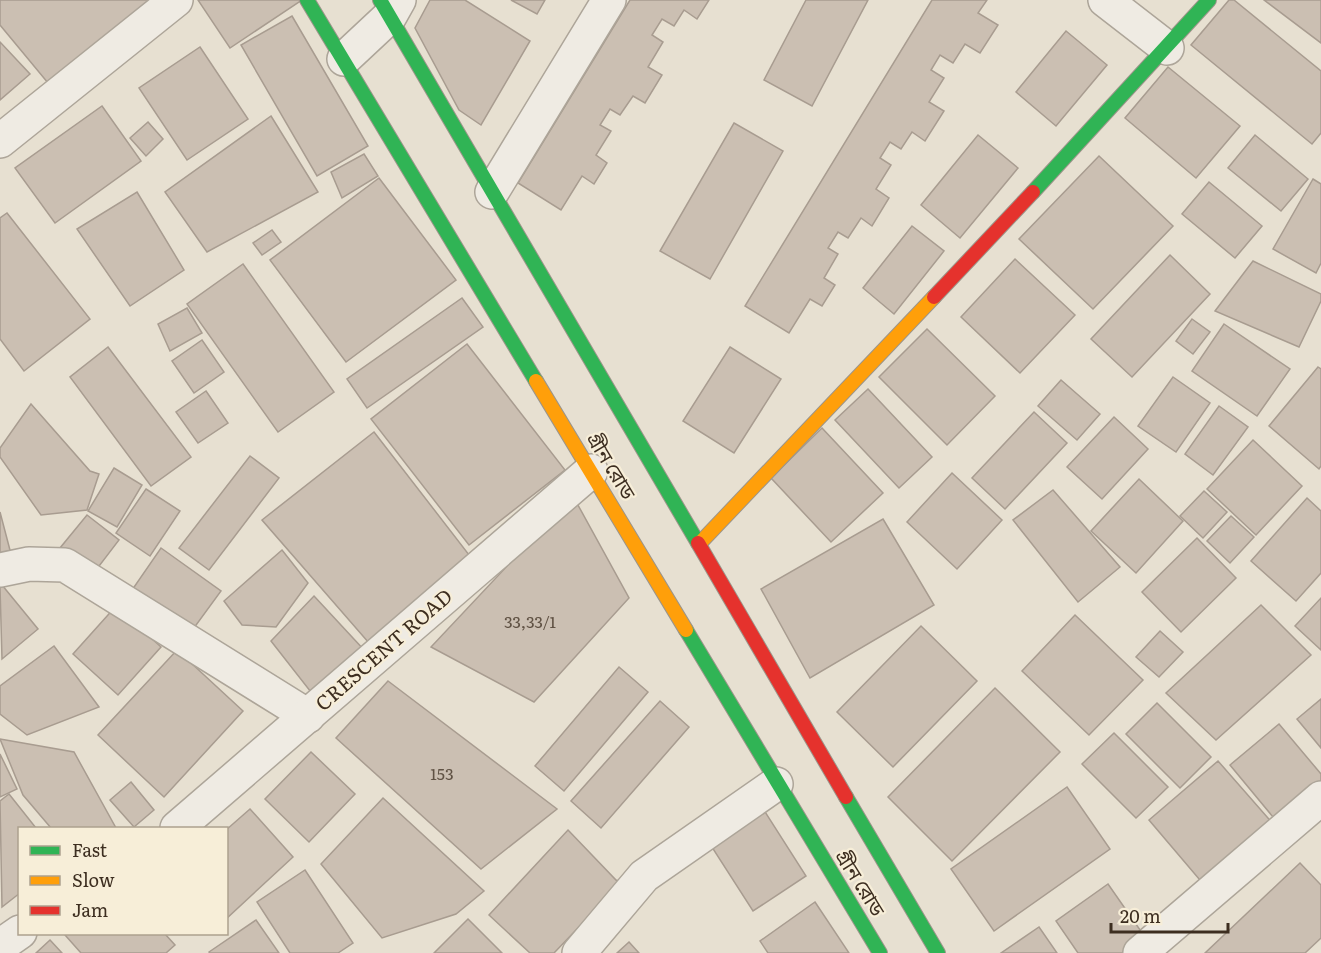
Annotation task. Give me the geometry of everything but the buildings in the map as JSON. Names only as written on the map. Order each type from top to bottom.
[{"type":"main road","name":"গ্রীন রোড","points":[[308,0],[776,784],[880,953]]},
{"type":"main road","points":[[700,543],[1167,48],[1209,0]]},
{"type":"main road","name":"গ্রীন রোড","points":[[389,6],[492,192],[700,543],[938,953]]},
{"type":"street","points":[[0,141],[176,0]]},
{"type":"street","points":[[492,192],[609,0]]},
{"type":"street","points":[[1105,0],[1167,48]]},
{"type":"street","points":[[344,59],[389,6]]},
{"type":"street","name":"CRESCENT ROAD","points":[[178,827],[591,471]]},
{"type":"street","points":[[0,570],[29,564],[64,565],[308,717]]},
{"type":"street","points":[[579,953],[644,876],[776,784]]},
{"type":"street","points":[[1140,953],[1321,798]]},
{"type":"street","points":[[0,946],[18,933]]},
{"type":"traffic: fast","points":[[307,0],[536,381]]},
{"type":"traffic: fast","points":[[380,0],[698,543]]},
{"type":"traffic: fast","points":[[1033,192],[1209,0]]},
{"type":"traffic: fast","points":[[686,630],[880,953]]},
{"type":"traffic: fast","points":[[846,797],[938,953]]},
{"type":"traffic: slow","points":[[700,543],[934,297]]},
{"type":"traffic: slow","points":[[536,381],[686,630]]},
{"type":"traffic: jam","points":[[934,297],[1033,192]]},
{"type":"traffic: jam","points":[[698,543],[846,797]]}]
